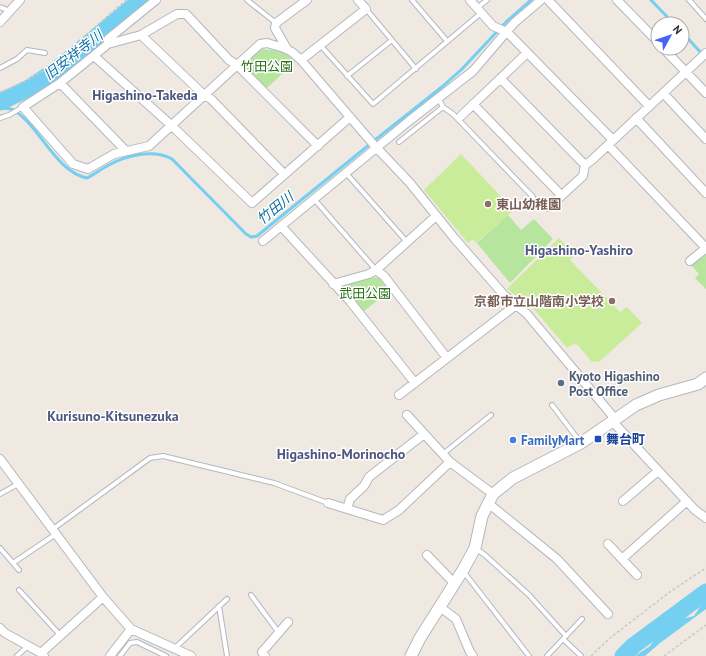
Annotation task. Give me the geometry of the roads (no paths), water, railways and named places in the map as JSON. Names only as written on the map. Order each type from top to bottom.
[{"type":"street","points":[[0,22],[20,0]]},
{"type":"street","points":[[108,44],[108,39],[156,0]]},
{"type":"street","points":[[287,49],[275,28],[276,23],[307,0]]},
{"type":"street","points":[[301,60],[321,46],[366,9],[358,0]]},
{"type":"street","points":[[470,0],[492,26],[504,31],[528,53],[706,248],[690,261]]},
{"type":"street","points":[[263,241],[376,146],[473,71],[504,31],[541,0]]},
{"type":"street","points":[[548,0],[650,106]]},
{"type":"street","points":[[617,0],[650,34]]},
{"type":"street","points":[[318,146],[237,65],[229,60],[186,14],[177,14],[141,35],[108,44],[60,83],[21,108],[73,164],[88,169],[114,154],[149,146],[170,125],[204,95],[237,65],[260,44],[267,43],[287,49],[301,60],[364,133],[410,183],[436,216],[504,295],[527,314],[614,421],[658,471],[695,510],[706,518]]},
{"type":"street","points":[[141,35],[204,95],[211,99],[284,174]]},
{"type":"street","points":[[461,116],[528,53]]},
{"type":"street","points":[[549,207],[583,176],[585,165],[704,54]]},
{"type":"street","points":[[94,56],[170,125],[252,203],[350,117]]},
{"type":"street","points":[[671,56],[706,93]]},
{"type":"street","points":[[501,79],[585,165]]},
{"type":"street","points":[[60,83],[126,151]]},
{"type":"street","points":[[663,93],[706,139]]},
{"type":"street","points":[[474,104],[561,195]]},
{"type":"street","points":[[636,118],[706,193]]},
{"type":"street","points":[[333,284],[369,274],[376,270],[436,216]]},
{"type":"street","points":[[281,226],[349,300],[415,383]]},
{"type":"street","points":[[376,270],[387,281],[447,358]]},
{"type":"street","points":[[399,395],[516,305]]},
{"type":"street","points":[[411,656],[420,638],[455,584],[475,548],[482,516],[490,498],[512,478],[582,443],[636,405],[659,395],[698,384],[706,378]]},
{"type":"street","points":[[407,416],[450,462],[557,559],[608,614]]},
{"type":"street","points":[[346,509],[350,500],[364,486],[368,477],[424,434]]},
{"type":"street","points":[[0,459],[103,597],[131,629],[191,656]]},
{"type":"street","points":[[328,503],[384,520],[399,510],[450,462]]},
{"type":"street","points":[[623,501],[658,471]]},
{"type":"street","points":[[622,559],[687,501]]},
{"type":"street","points":[[608,544],[637,575]]},
{"type":"street","points":[[427,555],[455,584]]},
{"type":"street","points":[[0,628],[5,633],[43,654],[60,635],[103,597]]},
{"type":"street","points":[[440,608],[456,619],[473,656]]},
{"type":"street","points":[[265,656],[262,652],[288,622]]},
{"type":"street","points":[[110,656],[131,629]]},
{"type":"lane","points":[[247,0],[276,23]]},
{"type":"lane","points":[[412,0],[447,41]]},
{"type":"lane","points":[[321,46],[373,104],[447,41],[479,11],[487,0]]},
{"type":"lane","points":[[689,0],[706,20]]},
{"type":"lane","points":[[0,7],[10,11]]},
{"type":"lane","points":[[366,9],[416,68]]},
{"type":"lane","points":[[347,76],[392,40]]},
{"type":"lane","points":[[0,68],[17,59],[27,50],[45,53]]},
{"type":"lane","points":[[438,99],[443,107],[453,114],[533,197]]},
{"type":"lane","points":[[399,142],[443,107]]},
{"type":"lane","points":[[0,118],[9,116],[21,108]]},
{"type":"lane","points":[[345,173],[407,242]]},
{"type":"lane","points":[[314,199],[376,270]]},
{"type":"lane","points":[[552,405],[582,443]]},
{"type":"lane","points":[[443,454],[491,414]]},
{"type":"lane","points":[[13,563],[150,458],[163,456],[274,483],[328,503]]},
{"type":"lane","points":[[0,494],[18,484]]},
{"type":"lane","points":[[0,548],[19,570]]},
{"type":"lane","points":[[475,548],[485,555],[529,595],[581,656]]},
{"type":"lane","points":[[463,570],[529,656]]},
{"type":"lane","points":[[19,590],[60,635]]},
{"type":"lane","points":[[251,595],[279,633]]},
{"type":"lane","points":[[175,648],[227,599]]},
{"type":"lane","points":[[219,606],[227,656]]},
{"type":"lane","points":[[546,656],[582,619]]},
{"type":"lane","points":[[120,656],[132,642],[137,642],[166,656]]},
{"type":"lane","points":[[17,656],[28,646]]},
{"type":"water","points":[[706,598],[706,609],[645,656],[635,656],[650,646],[656,637],[677,620],[694,616]]},
{"type":"waterway","name":"旧安祥寺川","points":[[0,102],[29,88],[56,70],[141,0]]},
{"type":"waterway","name":"竹田川","points":[[0,108],[15,111],[24,118],[66,167],[76,174],[87,178],[116,161],[140,154],[157,154],[172,159],[246,234],[251,237],[257,236],[443,86],[462,69],[507,21],[531,0]]},
{"type":"waterway","points":[[651,0],[666,16]]},
{"type":"waterway","points":[[690,41],[703,55]]},
{"type":"waterway","points":[[623,656],[633,646],[706,592]]},
{"type":"place","name":"東山幼稚園","points":[[488,204]]},
{"type":"place","name":"京都市立山階南小学校","points":[[612,301]]},
{"type":"place","name":"Kyoto Higashino Post Office","points":[[561,383]]},
{"type":"place","name":"舞台町","points":[[598,439]]},
{"type":"place","name":"FamilyMart","points":[[513,440]]},
{"type":"district","name":"Higashino-Takeda","points":[[145,95]]},
{"type":"district","name":"Higashino-Yashiro","points":[[579,250]]},
{"type":"district","name":"Kurisuno-Kitsunezuka","points":[[113,416]]},
{"type":"district","name":"Higashino-Morinocho","points":[[341,454]]},
{"type":"park label","name":"竹田公園","points":[[267,66]]},
{"type":"park label","name":"武田公園","points":[[365,293]]}]
